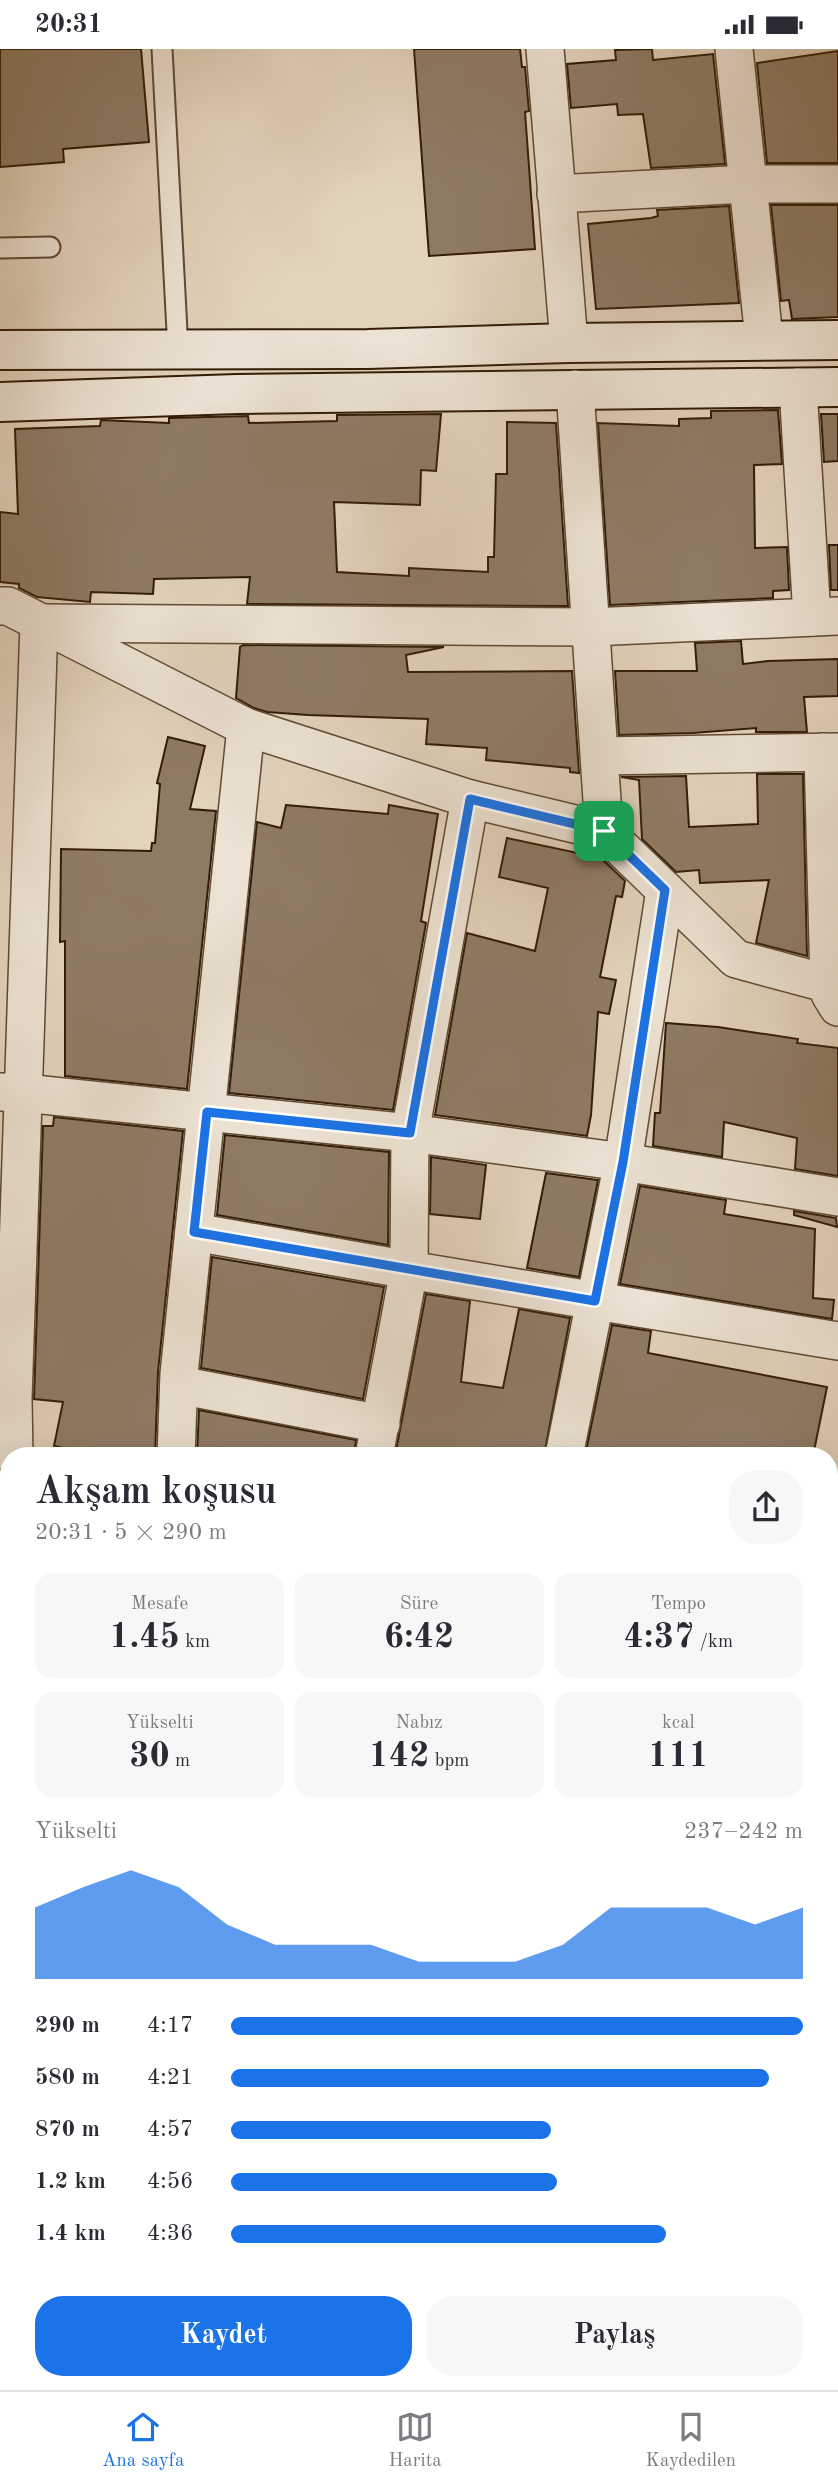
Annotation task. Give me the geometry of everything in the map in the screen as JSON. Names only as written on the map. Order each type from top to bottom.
[{"type":"main road","points":[[0,350],[368,349],[764,339],[838,340]]},
{"type":"main road","points":[[0,402],[237,394],[838,387]]},
{"type":"street","points":[[545,49],[569,343]]},
{"type":"street","points":[[734,49],[764,339]]},
{"type":"street","points":[[556,194],[748,184],[838,184]]},
{"type":"street","points":[[39,623],[591,627],[825,616],[798,387]]},
{"type":"street","points":[[575,389],[604,831]]},
{"type":"street","points":[[0,606],[8,605],[246,727],[470,799],[604,831],[736,959],[834,995],[831,752],[600,756]]},
{"type":"street","points":[[20,1447],[13,1399],[12,1092],[39,623]]},
{"type":"street","points":[[176,1447],[179,1385],[246,727]]},
{"type":"street","points":[[179,1385],[377,1440],[409,1270],[410,1133],[470,799]]},
{"type":"street","points":[[566,1447],[623,1162],[665,890]]},
{"type":"street","points":[[12,1092],[410,1133],[623,1162],[838,1197]]},
{"type":"street","points":[[194,1232],[838,1341]]},
{"type":"lane","points":[[162,49],[178,350]]},
{"type":"lane","points":[[0,248],[50,247]]},
{"type":"building","points":[[0,49],[141,49],[149,142],[63,149],[64,162],[0,167]]},
{"type":"building","points":[[414,49],[520,49],[522,67],[525,67],[529,111],[525,112],[535,249],[429,256]]},
{"type":"building","points":[[652,49],[653,60],[713,54],[725,164],[651,168],[643,114],[618,115],[617,104],[571,108],[567,64],[616,60],[615,50]]},
{"type":"building","points":[[838,51],[838,163],[767,163],[757,63]]},
{"type":"building","points":[[771,205],[838,205],[838,317],[792,319],[789,300],[781,301]]},
{"type":"building","points":[[729,206],[739,303],[596,309],[588,224],[651,218],[658,216],[657,210]]},
{"type":"building","points":[[778,410],[782,464],[754,465],[755,548],[787,547],[789,590],[773,591],[773,598],[610,605],[598,423],[679,426],[679,419],[711,418],[711,411]]},
{"type":"building","points":[[441,414],[436,471],[421,470],[420,505],[334,502],[337,572],[409,576],[409,568],[488,572],[488,557],[494,557],[496,474],[507,474],[507,422],[556,423],[568,606],[247,604],[250,577],[154,579],[153,594],[91,592],[90,602],[37,597],[19,588],[19,584],[0,582],[0,512],[18,514],[15,429],[100,426],[101,420],[169,423],[169,418],[248,416],[249,423],[337,421],[337,415]]},
{"type":"building","points":[[821,414],[838,414],[838,461],[824,462]]},
{"type":"building","points":[[829,545],[838,545],[838,590],[831,590]]},
{"type":"building","points":[[741,641],[743,664],[838,659],[838,696],[804,697],[807,732],[756,732],[756,728],[619,735],[615,671],[697,671],[695,643]]},
{"type":"building","points":[[240,647],[444,647],[406,655],[408,672],[572,671],[579,773],[570,772],[570,768],[486,760],[487,748],[426,744],[428,719],[308,715],[267,712],[254,708],[236,698]]},
{"type":"building","points":[[168,737],[205,746],[190,809],[216,811],[187,1089],[65,1076],[65,941],[60,942],[61,849],[151,851],[152,843],[155,843],[160,784],[157,783]]},
{"type":"building","points":[[757,774],[803,774],[807,956],[756,943],[769,880],[700,883],[699,870],[676,872],[642,839],[639,780],[621,777],[686,776],[689,827],[758,824]]},
{"type":"building","points":[[286,805],[388,814],[389,805],[438,814],[421,921],[426,923],[393,1110],[229,1093],[257,822],[281,828]]},
{"type":"building","points":[[507,838],[601,858],[625,881],[622,897],[616,896],[600,977],[616,980],[609,1014],[598,1012],[591,1115],[587,1136],[435,1115],[467,933],[535,951],[548,888],[499,877]]},
{"type":"building","points":[[666,1023],[718,1027],[798,1039],[797,1043],[838,1048],[838,1176],[795,1169],[797,1138],[724,1122],[722,1157],[653,1146],[655,1113],[660,1113]]},
{"type":"building","points":[[54,1117],[183,1131],[158,1372],[155,1447],[54,1446],[63,1402],[34,1399],[43,1126],[53,1126]]},
{"type":"building","points":[[225,1135],[389,1152],[388,1245],[217,1215]]},
{"type":"building","points":[[431,1157],[486,1165],[480,1219],[430,1214]]},
{"type":"building","points":[[546,1173],[598,1180],[579,1277],[527,1268]]},
{"type":"building","points":[[640,1186],[726,1200],[724,1214],[815,1229],[813,1298],[834,1300],[832,1319],[620,1284]]},
{"type":"building","points":[[794,1211],[836,1218],[837,1227],[794,1215]]},
{"type":"building","points":[[212,1257],[384,1287],[363,1399],[201,1368]]},
{"type":"building","points":[[426,1294],[470,1301],[461,1382],[503,1388],[519,1309],[570,1318],[546,1447],[397,1447]]},
{"type":"building","points":[[612,1325],[651,1331],[648,1353],[827,1387],[815,1447],[587,1447]]},
{"type":"building","points":[[199,1410],[356,1440],[355,1447],[197,1447]]},
{"type":"route","points":[[470,799],[604,831],[665,890],[623,1162],[595,1301],[194,1232],[207,1112],[410,1133],[470,799]]}]
